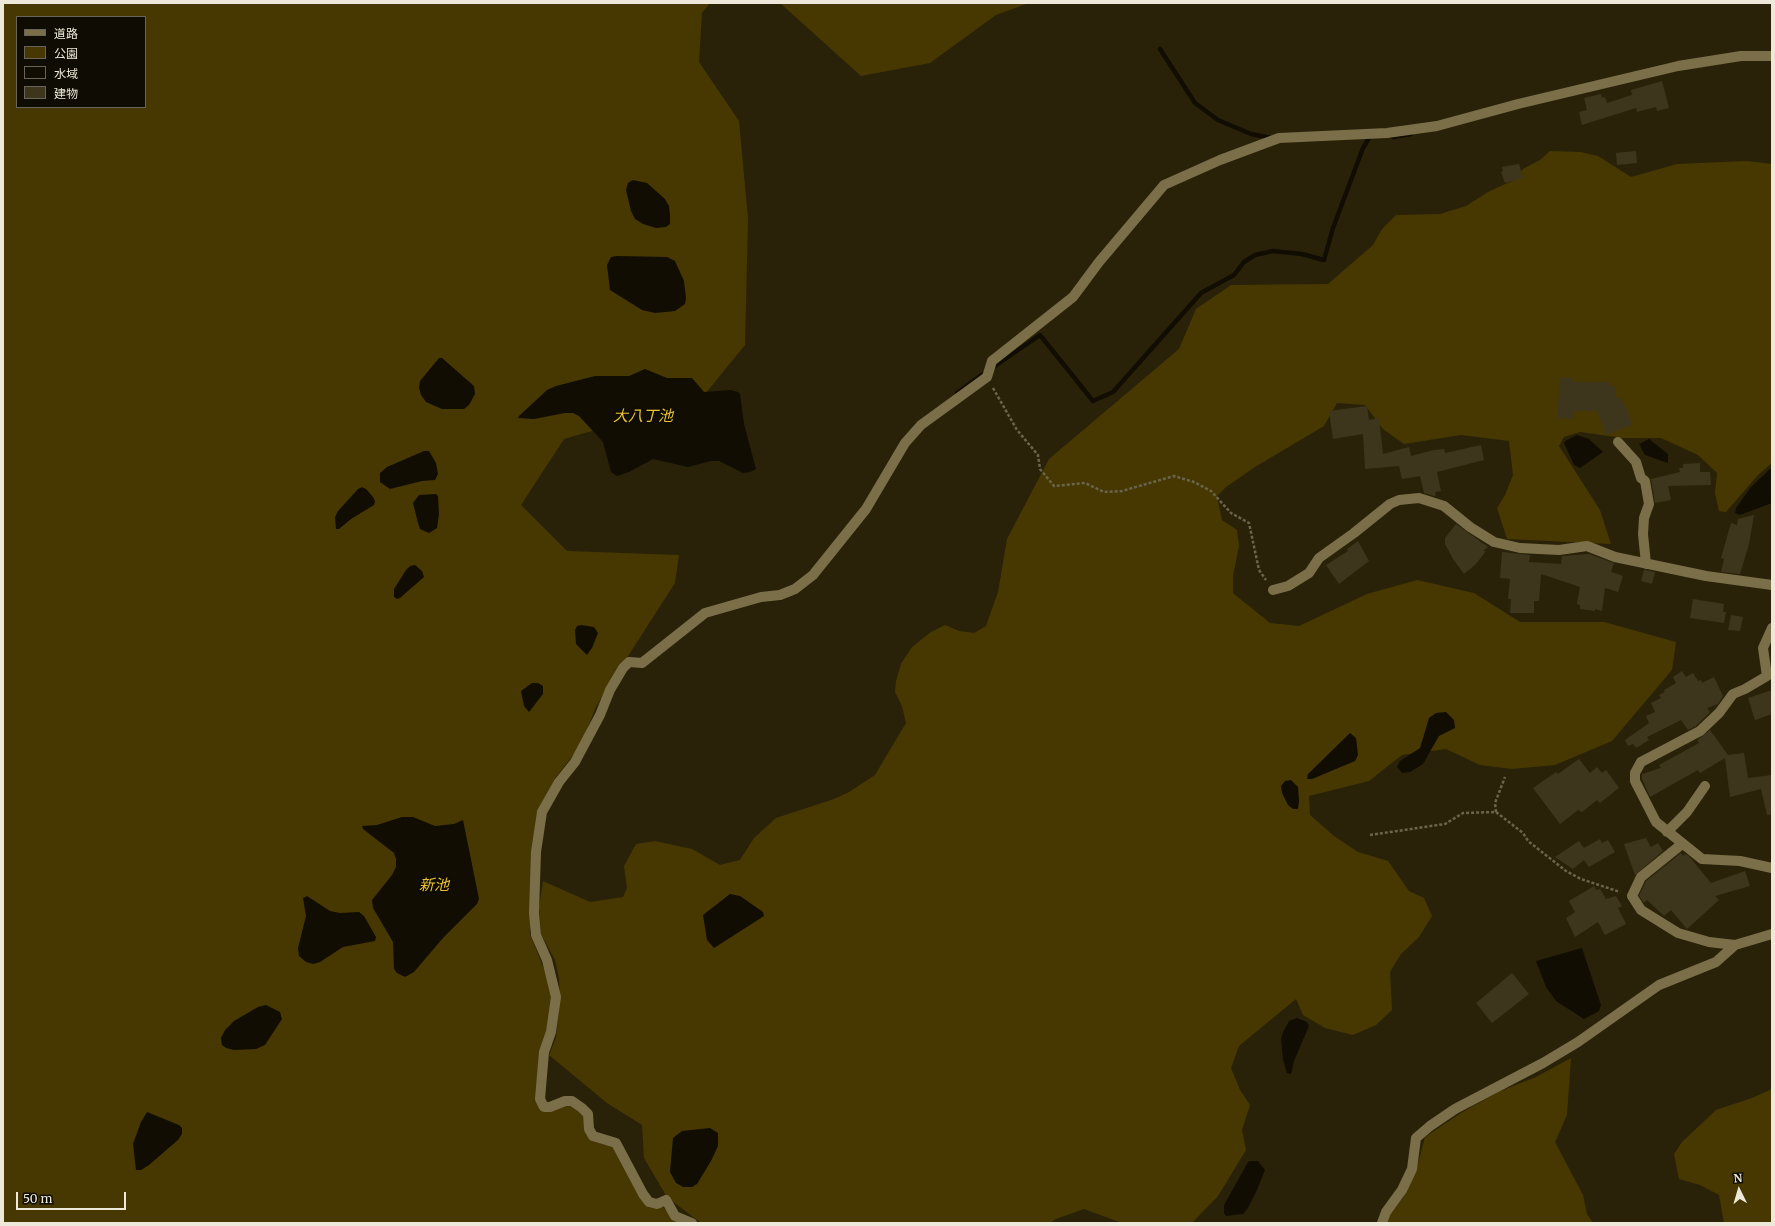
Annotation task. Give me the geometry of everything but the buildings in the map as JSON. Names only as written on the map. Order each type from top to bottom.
[{"type":"street","points":[[692,1223],[675,1216],[666,1200],[657,1204],[649,1202],[643,1194],[616,1143],[593,1136],[589,1129],[588,1114],[582,1108],[572,1101],[565,1101],[550,1107],[544,1107],[540,1099],[544,1052],[551,1032],[556,997],[547,960],[536,935],[534,912],[536,852],[542,812],[559,782],[575,762],[600,715],[610,690],[623,668],[629,662],[642,663],[705,613],[761,597],[780,595],[795,589],[813,575],[866,509],[905,444],[921,425],[987,377],[992,361],[1072,297],[1125,229],[1164,185],[1220,160],[1279,138],[1387,133],[1437,126],[1518,104],[1678,66],[1741,56],[1772,56]]},
{"type":"street","points":[[1618,442],[1636,462],[1641,478],[1645,481],[1649,504],[1644,518],[1643,534],[1646,564]]},
{"type":"street","points":[[1273,590],[1288,586],[1309,573],[1318,558],[1354,533],[1390,504],[1399,500],[1419,498],[1444,506],[1470,527],[1494,542],[1520,548],[1559,550],[1587,546],[1615,557],[1646,564],[1706,576],[1772,585]]},
{"type":"street","points":[[1772,628],[1763,648],[1769,676],[1733,694],[1719,713],[1700,731],[1641,762],[1635,773],[1635,781],[1656,822],[1702,859],[1740,861],[1772,868]]},
{"type":"street","points":[[1667,832],[1687,812],[1706,786]]},
{"type":"street","points":[[1682,844],[1641,877],[1632,896],[1642,910],[1678,932],[1709,942],[1735,945],[1772,934]]},
{"type":"street","points":[[1382,1223],[1386,1212],[1402,1190],[1412,1169],[1416,1138],[1430,1126],[1455,1109],[1543,1063],[1578,1042],[1659,985],[1716,962],[1735,945]]},
{"type":"path","points":[[987,377],[1017,430],[1038,455],[1040,469],[1054,486],[1084,483],[1104,492],[1122,491],[1174,476],[1194,482],[1211,491],[1231,512],[1250,523],[1259,570],[1273,590]]},
{"type":"path","points":[[1496,812],[1495,803],[1505,777]]},
{"type":"path","points":[[1370,835],[1444,824],[1463,813],[1496,812],[1523,833],[1528,842],[1566,871],[1581,880],[1632,896]]},
{"type":"green space","points":[[3,3],[710,3],[702,13],[699,62],[739,121],[748,219],[745,345],[701,399],[564,439],[521,505],[567,551],[679,555],[675,583],[628,656],[619,667],[595,709],[581,745],[556,777],[542,803],[530,915],[530,934],[549,982],[553,999],[537,1101],[575,1104],[583,1112],[591,1137],[602,1144],[614,1146],[639,1194],[662,1206],[673,1218],[683,1223],[3,1223]]},
{"type":"green space","points":[[780,3],[1029,3],[996,15],[930,63],[861,76]]},
{"type":"green space","points":[[1550,151],[1580,152],[1598,156],[1631,177],[1677,164],[1747,161],[1772,164],[1772,463],[1758,475],[1726,512],[1719,511],[1715,493],[1717,473],[1698,455],[1661,438],[1623,438],[1580,432],[1564,437],[1559,446],[1600,510],[1611,544],[1507,539],[1497,508],[1505,495],[1513,475],[1509,441],[1461,435],[1404,444],[1383,429],[1365,405],[1337,403],[1324,426],[1255,467],[1226,487],[1217,496],[1222,520],[1237,530],[1239,546],[1233,576],[1233,593],[1270,623],[1299,626],[1367,594],[1417,580],[1474,593],[1520,622],[1604,622],[1676,642],[1672,670],[1612,741],[1555,765],[1512,769],[1480,765],[1446,749],[1402,755],[1369,781],[1309,796],[1310,815],[1334,836],[1358,852],[1388,861],[1409,891],[1424,898],[1432,916],[1419,937],[1401,954],[1390,972],[1392,1010],[1376,1025],[1353,1035],[1325,1028],[1303,1015],[1296,999],[1239,1046],[1231,1068],[1240,1090],[1250,1105],[1242,1130],[1246,1150],[1218,1196],[1192,1223],[1122,1223],[1084,1209],[1056,1219],[1050,1223],[701,1223],[667,1197],[644,1158],[642,1125],[607,1103],[549,1055],[556,1038],[560,1001],[559,978],[555,960],[541,934],[539,907],[543,881],[590,902],[623,897],[627,888],[624,866],[636,844],[655,841],[692,849],[720,865],[740,860],[754,838],[776,818],[834,799],[849,792],[875,775],[906,723],[902,706],[895,692],[896,681],[901,664],[912,647],[931,632],[945,625],[959,631],[974,633],[986,626],[998,592],[1007,539],[1049,459],[1179,349],[1196,309],[1231,285],[1328,284],[1373,245],[1382,229],[1396,215],[1440,214],[1466,206],[1488,192],[1514,180],[1523,169],[1540,160]]},
{"type":"green space","points":[[1571,1058],[1567,1115],[1555,1142],[1583,1195],[1587,1214],[1593,1223],[1387,1223],[1390,1214],[1403,1198],[1416,1171],[1425,1137],[1461,1113],[1498,1092],[1536,1077]]},
{"type":"green space","points":[[1772,1089],[1772,1223],[1724,1223],[1719,1195],[1700,1185],[1679,1179],[1674,1154],[1682,1142],[1716,1110],[1752,1098]]},
{"type":"water","points":[[633,180],[647,183],[665,199],[669,206],[670,224],[666,227],[656,228],[643,224],[635,219],[631,211],[626,190],[628,183]]},
{"type":"water","points":[[611,257],[667,257],[675,261],[684,281],[686,298],[685,304],[675,311],[655,313],[642,310],[610,290],[607,265]]},
{"type":"water","points":[[439,358],[442,358],[474,386],[475,394],[469,405],[464,409],[442,409],[426,402],[421,395],[419,388],[420,381]]},
{"type":"water","name":"大八丁池","points":[[645,369],[667,378],[692,378],[704,392],[730,390],[738,392],[740,394],[744,424],[756,469],[743,473],[719,461],[711,461],[688,467],[653,459],[629,472],[617,476],[611,472],[603,442],[579,416],[573,413],[565,413],[534,419],[518,418],[547,390],[556,386],[595,376],[629,376]]},
{"type":"water","points":[[1577,435],[1589,439],[1603,452],[1580,468],[1574,465],[1564,443]]},
{"type":"water","points":[[1649,439],[1668,454],[1668,463],[1645,455],[1639,444]]},
{"type":"water","points":[[424,451],[429,451],[436,463],[438,474],[435,480],[422,481],[390,489],[380,482],[380,473],[387,467]]},
{"type":"water","points":[[1770,469],[1772,469],[1772,503],[1740,515],[1735,513],[1736,508],[1751,487]]},
{"type":"water","points":[[362,487],[366,489],[373,497],[375,501],[374,505],[351,519],[339,529],[336,529],[335,517],[338,511],[358,489]]},
{"type":"water","points":[[436,494],[438,496],[439,514],[437,528],[429,533],[420,529],[413,503],[419,495]]},
{"type":"water","points":[[415,565],[422,571],[424,577],[397,599],[394,597],[394,589],[406,570],[410,566]]},
{"type":"water","points":[[581,625],[594,627],[598,633],[592,648],[587,655],[576,644],[575,630],[577,626]]},
{"type":"water","points":[[532,683],[538,683],[543,686],[543,694],[529,712],[524,706],[521,691]]},
{"type":"water","points":[[1446,712],[1454,720],[1455,728],[1439,736],[1423,764],[1410,772],[1402,773],[1397,767],[1400,761],[1420,748],[1429,718],[1436,713]]},
{"type":"water","points":[[1350,733],[1356,738],[1358,755],[1355,761],[1312,779],[1307,779],[1308,774]]},
{"type":"water","points":[[1291,780],[1298,787],[1298,809],[1293,809],[1288,805],[1282,793],[1281,786],[1285,781]]},
{"type":"water","name":"新池","points":[[402,817],[413,817],[435,826],[454,824],[463,820],[479,899],[477,904],[443,938],[414,972],[405,977],[397,973],[394,969],[393,942],[373,908],[372,900],[392,875],[396,867],[396,859],[394,853],[363,829],[362,826],[377,825]]},
{"type":"water","points":[[730,894],[740,896],[763,912],[764,916],[714,948],[707,940],[703,915]]},
{"type":"water","points":[[307,896],[330,911],[340,913],[359,912],[364,916],[376,937],[375,941],[343,947],[320,962],[313,964],[306,962],[299,956],[298,948],[306,916],[303,898]]},
{"type":"water","points":[[1582,948],[1601,1005],[1599,1011],[1584,1019],[1556,1001],[1546,987],[1536,961]]},
{"type":"water","points":[[266,1005],[280,1012],[282,1019],[265,1045],[256,1049],[234,1050],[226,1048],[222,1045],[221,1038],[225,1030],[234,1021],[258,1007]]},
{"type":"water","points":[[1297,1018],[1307,1022],[1309,1026],[1294,1061],[1291,1074],[1287,1073],[1283,1060],[1281,1039],[1289,1021]]},
{"type":"water","points":[[147,1112],[179,1125],[182,1128],[182,1134],[178,1140],[149,1165],[141,1170],[136,1170],[133,1144],[141,1122]]},
{"type":"water","points":[[710,1128],[718,1133],[718,1146],[697,1184],[692,1187],[683,1187],[676,1183],[670,1172],[673,1138],[682,1131]]},
{"type":"water","points":[[1258,1161],[1265,1170],[1257,1190],[1248,1208],[1243,1214],[1226,1216],[1224,1213],[1224,1205],[1248,1162]]},
{"type":"waterway","points":[[1160,49],[1195,103],[1218,120],[1251,134],[1272,138]]},
{"type":"waterway","points":[[1393,137],[1411,134]]},
{"type":"waterway","points":[[992,368],[1040,335],[1093,401],[1113,392],[1201,293],[1234,275],[1244,262],[1255,255],[1273,251],[1302,254],[1324,260],[1333,228],[1363,148],[1369,138]]},
{"type":"waterway","points":[[957,393],[983,374]]}]
